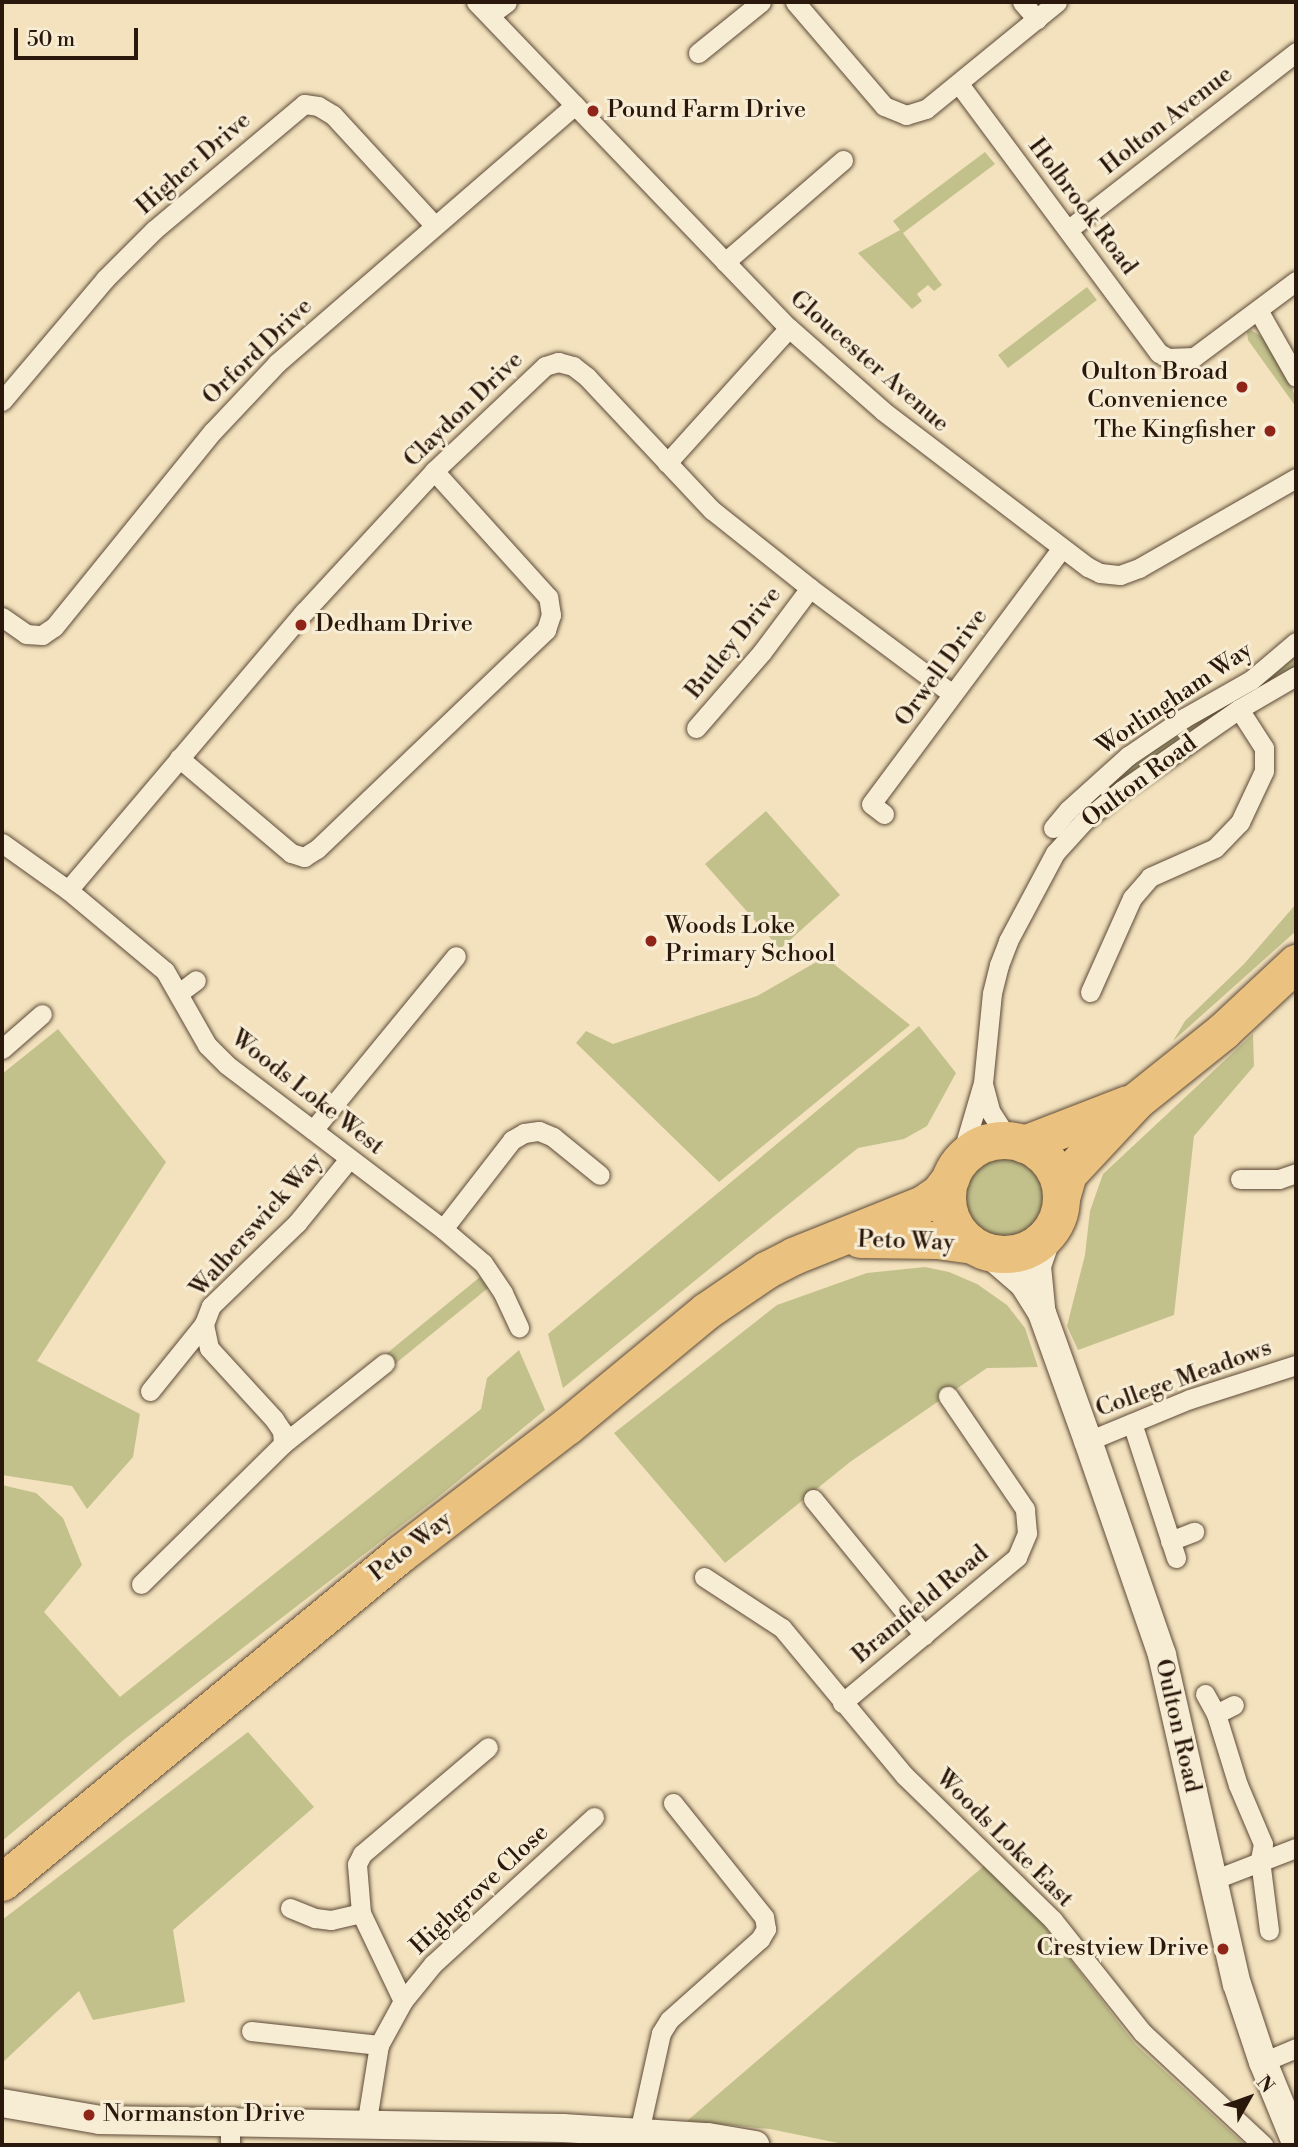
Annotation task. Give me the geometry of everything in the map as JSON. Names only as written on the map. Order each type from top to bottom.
[{"type":"highway","points":[[1137,1100],[1017,1142],[982,1144],[955,1169],[948,1200],[953,1222],[979,1248],[1000,1254],[1020,1251],[1039,1242],[1055,1215],[1068,1174],[1137,1100],[1223,1031],[1296,963]]},
{"type":"highway","points":[[1017,1142],[1047,1160],[1055,1171],[1055,1215]]},
{"type":"highway","name":"Peto Way","points":[[2,1882],[400,1554],[567,1426],[706,1311],[766,1270],[923,1205],[939,1193],[955,1169]]},
{"type":"highway","name":"Peto Way","points":[[838,1240],[881,1237],[979,1248]]},
{"type":"main road","name":"Oulton Road","points":[[1042,1313],[1037,1266],[1055,1215]]},
{"type":"main road","name":"Oulton Road","points":[[979,1248],[1024,1284],[1042,1313],[1088,1441],[1161,1655],[1237,1984],[1263,2062],[1296,2143]]},
{"type":"main road","points":[[2,2104],[100,2120],[230,2134],[366,2126],[563,2137],[639,2132],[755,2145]]},
{"type":"street","points":[[483,9],[507,2]]},
{"type":"street","points":[[698,53],[761,2]]},
{"type":"street","points":[[795,2],[884,106],[897,113],[906,114],[926,109],[1057,2]]},
{"type":"street","points":[[1022,2],[1037,19]]},
{"type":"street","name":"Gloucester Avenue","points":[[483,9],[789,328],[883,411],[1062,548],[1100,573],[1120,575],[1139,568],[1296,478]]},
{"type":"street","name":"Holton Avenue","points":[[1069,229],[1296,52]]},
{"type":"street","name":"Holbrook Road","points":[[959,84],[1159,353],[1168,358],[1194,357],[1258,310]]},
{"type":"street","name":"Higher Drive","points":[[2,401],[105,279],[154,230],[304,104],[318,106],[333,115],[434,225]]},
{"type":"street","name":"Orford Drive","points":[[2,617],[26,634],[42,635],[54,627],[231,412],[277,363],[575,105]]},
{"type":"street","points":[[725,262],[844,160]]},
{"type":"street","points":[[1296,281],[1258,310],[1296,377]]},
{"type":"street","points":[[667,463],[789,328]]},
{"type":"street","name":"Claydon Drive","points":[[68,890],[304,612],[434,471],[545,366],[558,362],[573,366],[587,377],[712,510],[810,588],[952,694]]},
{"type":"street","points":[[179,758],[291,853],[304,856],[317,849],[546,630],[551,615],[548,597],[434,471]]},
{"type":"street","name":"Orwell Drive","points":[[884,814],[871,804],[1062,548]]},
{"type":"street","name":"Butley Drive","points":[[696,728],[762,652],[810,588]]},
{"type":"street","name":"Worlingham Way","points":[[1053,828],[1068,810],[1128,756],[1184,718],[1251,680],[1296,642]]},
{"type":"street","name":"Oulton Road","points":[[955,1169],[983,1083],[992,993],[999,965],[1007,941],[1055,853],[1083,822],[1122,790],[1240,709],[1296,676]]},
{"type":"street","points":[[1090,992],[1132,898],[1150,877],[1215,848],[1240,822],[1265,765],[1264,748],[1240,709]]},
{"type":"street","name":"Woods Loke West","points":[[2,843],[68,890],[165,971],[207,1045],[227,1065],[443,1229],[483,1263],[503,1293],[519,1328]]},
{"type":"street","points":[[313,1130],[456,956]]},
{"type":"street","points":[[179,993],[196,980]]},
{"type":"street","points":[[2,1049],[42,1014]]},
{"type":"street","name":"Oulton Road","points":[[983,1083],[990,1111],[1017,1142]]},
{"type":"street","points":[[443,1229],[512,1140],[524,1133],[539,1132],[553,1136],[600,1175]]},
{"type":"street","name":"Walberswick Way","points":[[150,1391],[204,1324],[211,1306],[297,1223],[349,1159]]},
{"type":"street","points":[[1240,1179],[1279,1179],[1296,1173]]},
{"type":"street","points":[[204,1324],[209,1348],[274,1419],[282,1432],[283,1444]]},
{"type":"street","points":[[141,1584],[283,1444],[385,1363]]},
{"type":"street","name":"College Meadows","points":[[1088,1441],[1190,1399],[1296,1365]]},
{"type":"street","name":"Bramfield Road","points":[[842,1703],[1017,1557],[1027,1533],[1025,1509],[948,1396]]},
{"type":"street","points":[[1132,1423],[1173,1549],[1194,1532]]},
{"type":"street","points":[[813,1499],[924,1635]]},
{"type":"street","name":"Woods Loke East","points":[[704,1577],[782,1628],[905,1776],[1053,1920],[1142,2032],[1263,2145]]},
{"type":"street","points":[[1205,1694],[1216,1714],[1238,1785],[1263,1844],[1260,1860],[1269,1930]]},
{"type":"street","points":[[1216,1714],[1234,1705]]},
{"type":"street","name":"Highgrove Close","points":[[403,2001],[361,1913],[356,1873],[362,1854],[488,1746]]},
{"type":"street","points":[[639,2132],[661,2033],[669,2020],[760,1939],[766,1929],[764,1917],[673,1803]]},
{"type":"street","name":"Highgrove Close","points":[[366,2126],[379,2045],[403,2001],[433,1964],[594,1817]]},
{"type":"street","points":[[1213,1880],[1296,1848]]},
{"type":"street","points":[[290,1908],[315,1918],[331,1920],[361,1913]]},
{"type":"street","points":[[251,2031],[379,2045]]},
{"type":"street","points":[[1263,2062],[1296,2048]]},
{"type":"shaded area","points":[[985,152],[995,164],[903,233],[942,285],[934,291],[928,285],[917,294],[922,301],[912,309],[858,253],[900,230],[893,221]]},
{"type":"shaded area","points":[[1087,287],[1097,300],[1008,368],[998,355]]},
{"type":"shaded area","points":[[1251,330],[1267,340],[1296,397],[1296,407],[1248,340],[1247,332]]},
{"type":"shaded area","points":[[1296,654],[1296,670],[1061,837],[1075,813],[1135,759],[1282,667]]},
{"type":"shaded area","points":[[766,811],[840,895],[780,949],[705,864]]},
{"type":"shaded area","points":[[1296,904],[1296,931],[1173,1041],[1185,1021],[1244,964]]},
{"type":"shaded area","points":[[825,957],[910,1025],[719,1182],[576,1043],[586,1031],[613,1044],[757,996]]},
{"type":"shaded area","points":[[919,1026],[956,1073],[927,1126],[904,1139],[858,1148],[563,1388],[548,1334]]},
{"type":"shaded area","points":[[58,1029],[166,1162],[37,1361],[140,1414],[133,1457],[87,1509],[72,1486],[2,1475],[2,1074]]},
{"type":"shaded area","points":[[1253,1034],[1254,1066],[1194,1136],[1174,1315],[1078,1350],[1067,1326],[1085,1255],[1090,1211],[1103,1174]]},
{"type":"shaded area","points":[[1004,1152],[1022,1156],[1036,1166],[1046,1180],[1050,1198],[1046,1216],[1036,1230],[1022,1240],[1004,1244],[986,1240],[972,1230],[962,1216],[958,1198],[962,1180],[972,1166],[986,1156]]},
{"type":"shaded area","points":[[925,1267],[949,1272],[977,1284],[1007,1305],[1025,1328],[1038,1367],[987,1368],[850,1462],[725,1563],[614,1433],[777,1305],[867,1273]]},
{"type":"shaded area","points":[[480,1277],[488,1288],[395,1364],[386,1354]]},
{"type":"shaded area","points":[[519,1350],[545,1410],[437,1498],[126,1738],[2,1841],[2,1485],[36,1493],[63,1518],[82,1565],[44,1612],[120,1697],[481,1409],[487,1378]]},
{"type":"shaded area","points":[[248,1732],[314,1807],[173,1930],[185,2002],[93,2020],[79,1991],[2,2063],[2,1920]]},
{"type":"shaded area","points":[[985,1865],[1043,1924],[1135,2044],[1245,2145],[848,2145],[770,2129],[687,2121]]},
{"type":"place","name":"Pound Farm Drive","points":[[593,111]]},
{"type":"place","name":"Oulton Broad Convenience","points":[[1242,387]]},
{"type":"place","name":"The Kingfisher","points":[[1270,431]]},
{"type":"place","name":"Dedham Drive","points":[[301,625]]},
{"type":"place","name":"Woods Loke Primary School","points":[[651,941]]},
{"type":"place","name":"Crestview Drive","points":[[1223,1949]]},
{"type":"place","name":"Normanston Drive","points":[[89,2115]]}]
